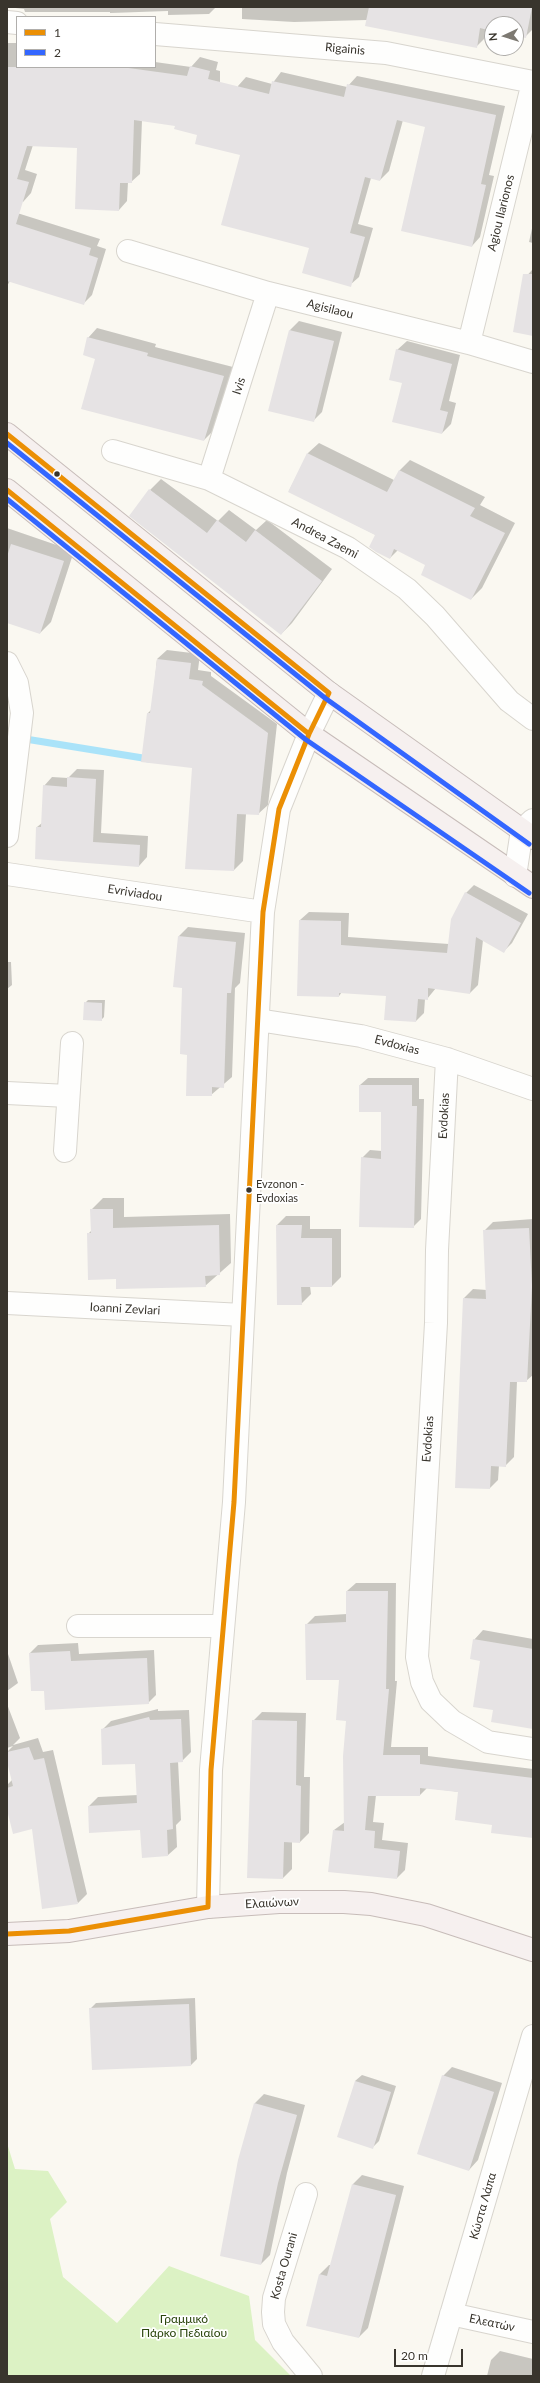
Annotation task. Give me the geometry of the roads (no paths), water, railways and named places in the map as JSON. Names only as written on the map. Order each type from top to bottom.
[{"type":"main road","points":[[7,434],[329,693],[529,829]]},
{"type":"main road","points":[[7,490],[309,734],[524,881]]},
{"type":"main road","name":"Ελαιώνων","points":[[7,1934],[69,1931],[208,1907],[314,1902],[371,1904],[426,1915],[533,1950]]},
{"type":"street","name":"Rigainis","points":[[156,34],[386,53],[533,82]]},
{"type":"street","name":"Agiou Ilarionos","points":[[469,343],[533,82]]},
{"type":"street","name":"Agisilaou","points":[[128,251],[268,293],[469,343],[533,362]]},
{"type":"street","name":"Ivis","points":[[209,479],[268,293]]},
{"type":"street","name":"Andrea Zaemi","points":[[113,450],[209,479],[348,548],[407,589],[435,616],[509,701],[533,719]]},
{"type":"street","points":[[7,663],[17,682],[22,713],[7,836]]},
{"type":"street","points":[[208,1907],[211,1770],[234,1502],[263,912],[279,809],[309,734],[329,693]]},
{"type":"street","points":[[524,881],[529,829]]},
{"type":"street","name":"Evriviadou","points":[[7,874],[263,912]]},
{"type":"street","name":"Evdoxias","points":[[258,1020],[361,1036],[447,1059],[533,1089]]},
{"type":"street","points":[[65,1151],[72,1043]]},
{"type":"street","name":"Evdokias","points":[[447,1059],[437,1250],[436,1323],[417,1657],[422,1682],[431,1701],[452,1721],[488,1742],[533,1749]]},
{"type":"street","points":[[7,1093],[68,1096]]},
{"type":"street","name":"Ioanni Zevlari","points":[[7,1303],[243,1315]]},
{"type":"street","points":[[78,1626],[223,1626]]},
{"type":"street","name":"Κώστα Λάπα","points":[[433,2376],[533,2036]]},
{"type":"street","name":"Kosta Ourani","points":[[306,2194],[274,2298],[272,2312],[274,2324],[283,2342],[296,2360],[311,2376]]},
{"type":"street","name":"Ελεατών","points":[[451,2314],[533,2332]]},
{"type":"waterway","points":[[7,736],[149,759]]},
{"type":"place","name":"Evzonon - Evdoxias","points":[[249,1190]]},
{"type":"park label","name":"Γραμμικό Πάρκο Πεδιαίου","points":[[184,2326]]}]
